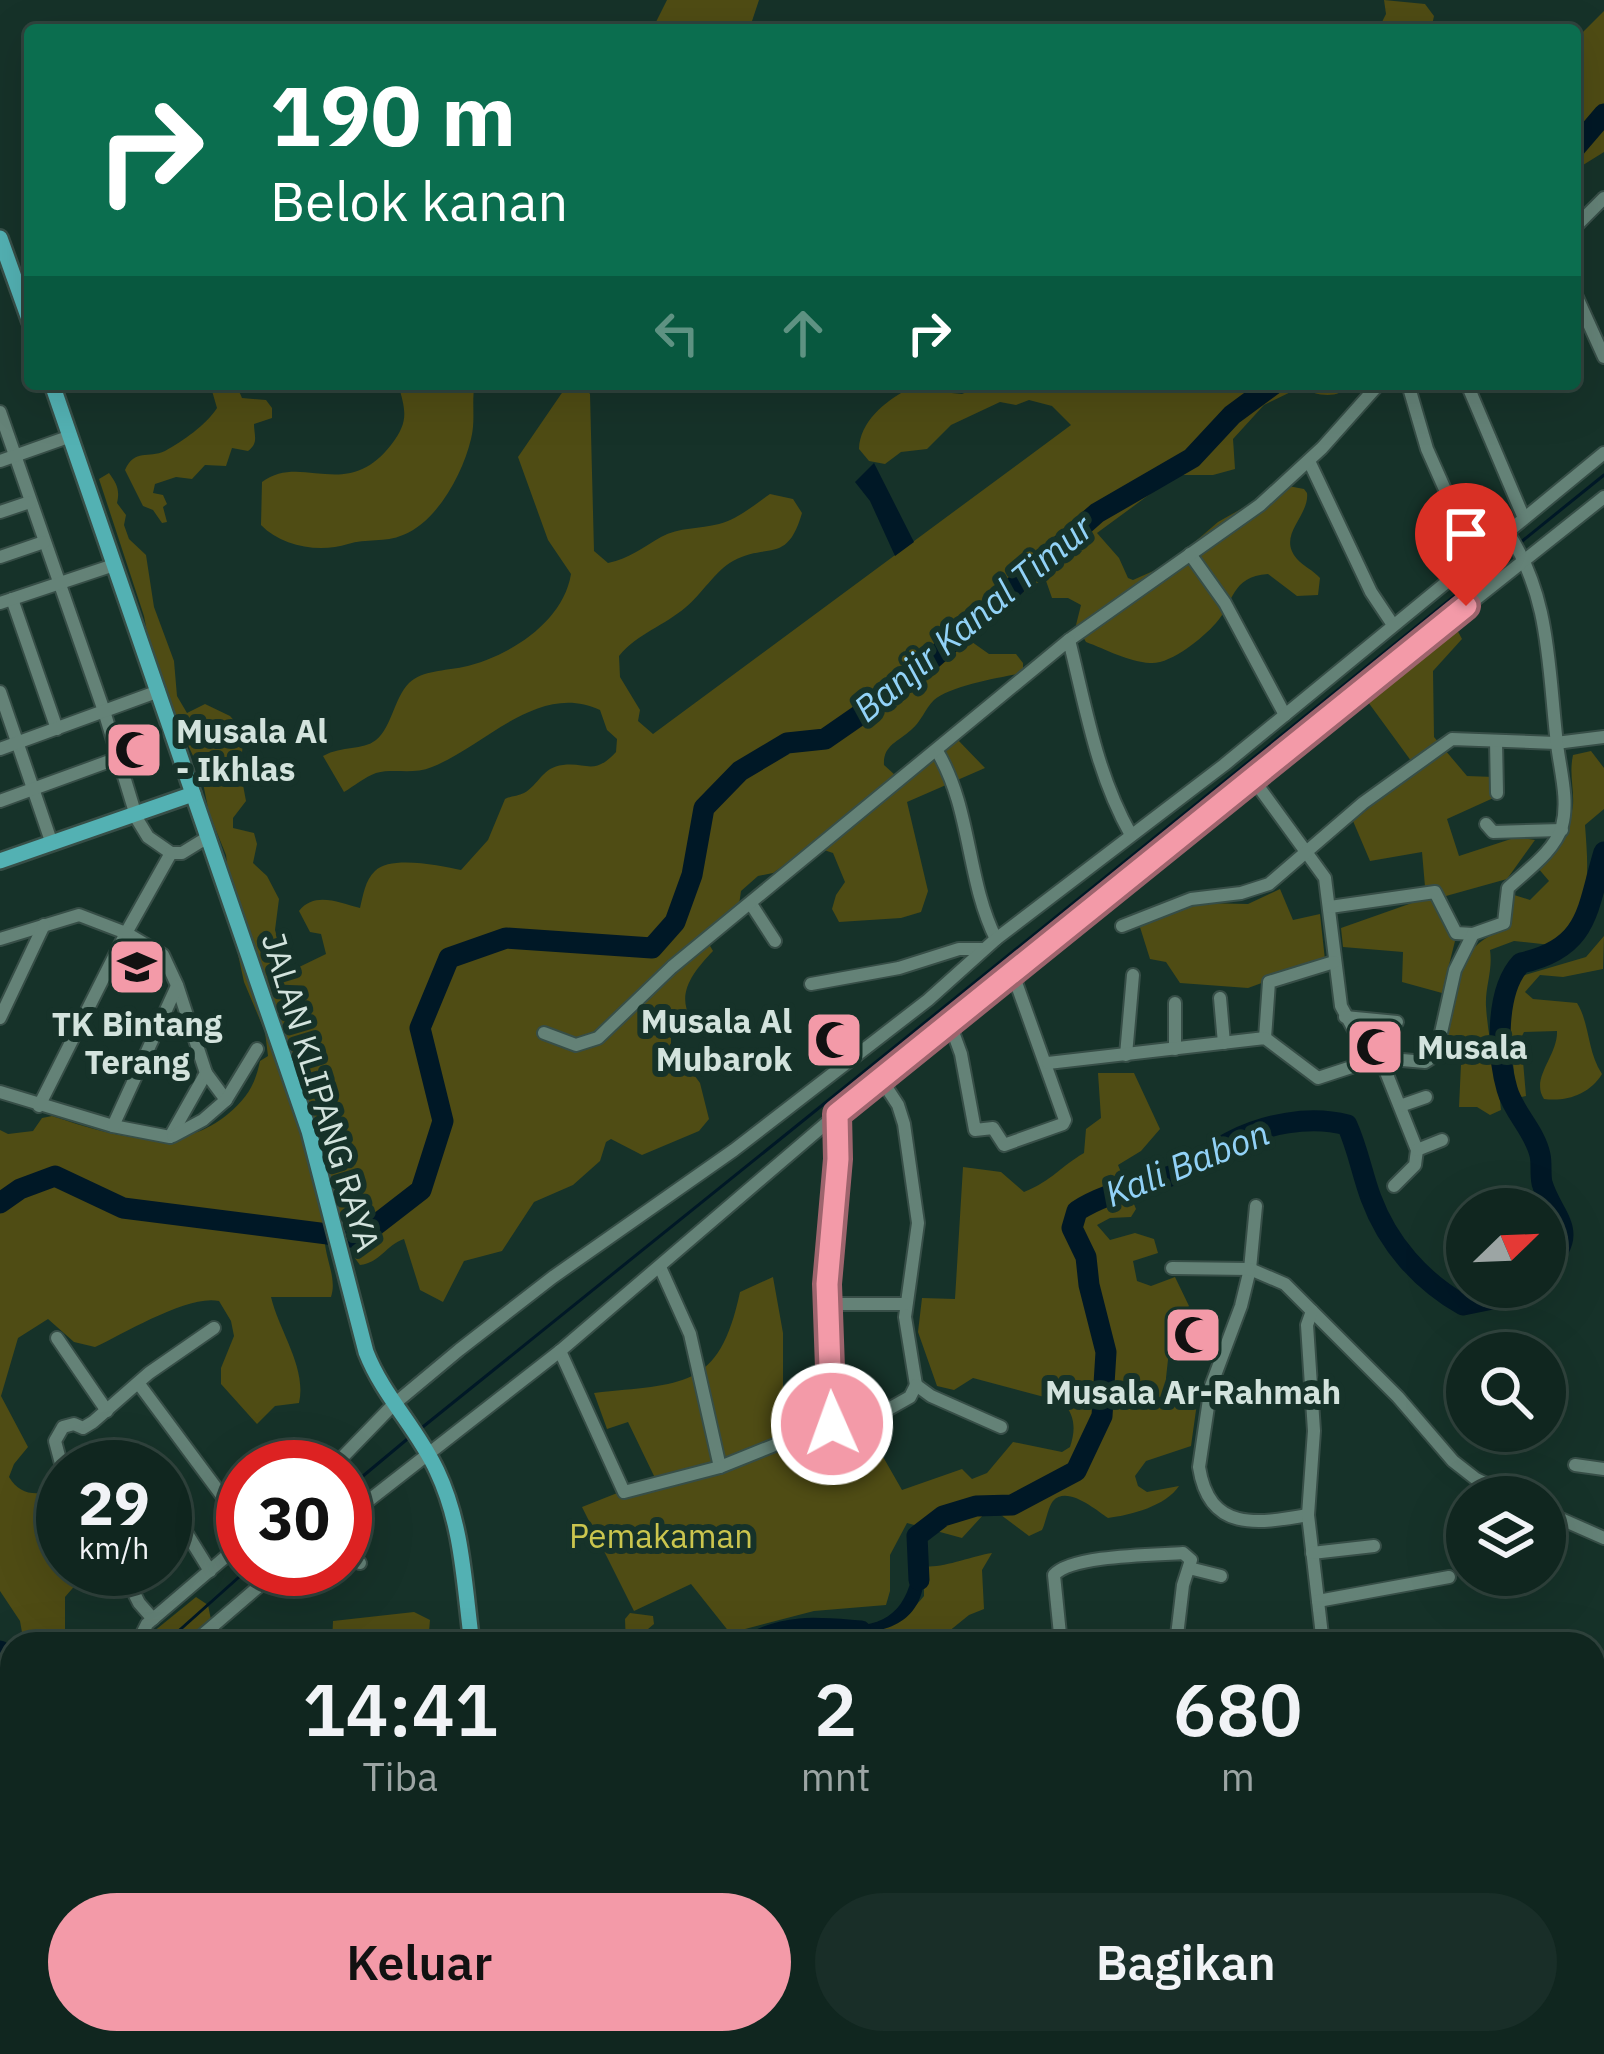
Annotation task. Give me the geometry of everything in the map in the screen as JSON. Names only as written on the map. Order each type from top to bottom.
[{"type":"main road","points":[[0,238],[24,305]]},
{"type":"main road","name":"JALAN KLIPANG RAYA","points":[[54,390],[322,1183],[376,1379],[426,1450],[456,1517],[471,1632]]},
{"type":"main road","points":[[0,861],[194,794]]},
{"type":"street","points":[[1581,221],[1604,198]]},
{"type":"street","points":[[1581,306],[1604,357]]},
{"type":"street","points":[[544,1033],[577,1045],[598,1038],[672,967],[884,789],[937,752],[1069,640],[1241,520],[1309,461],[1374,390]]},
{"type":"street","points":[[1410,390],[1427,449],[1475,556]]},
{"type":"street","points":[[1470,390],[1523,516]]},
{"type":"street","points":[[0,412],[136,815],[148,837],[171,853],[182,854],[208,837]]},
{"type":"street","points":[[0,461],[71,436]]},
{"type":"street","points":[[372,1496],[560,1351],[837,1114],[1169,843],[1236,776],[1285,715],[1604,453]]},
{"type":"street","points":[[1309,461],[1371,592],[1393,625]]},
{"type":"street","points":[[363,1440],[553,1277],[734,1150],[1131,835],[1210,776],[1236,776],[1604,497]]},
{"type":"street","points":[[0,512],[31,502]]},
{"type":"street","points":[[1330,907],[1435,892],[1456,933],[1473,934],[1504,923],[1508,888],[1562,830],[1564,795],[1549,643],[1523,558],[1509,534]]},
{"type":"street","points":[[0,556],[44,542]]},
{"type":"street","points":[[1190,554],[1225,603],[1285,715]]},
{"type":"street","points":[[57,729],[6,601],[114,565]]},
{"type":"street","points":[[1069,640],[1084,715],[1105,782],[1131,835]]},
{"type":"street","points":[[0,749],[159,691]]},
{"type":"street","points":[[0,695],[52,844]]},
{"type":"street","points":[[1122,926],[1191,899],[1268,884],[1445,742],[1462,737],[1556,742],[1604,736]]},
{"type":"street","points":[[1496,741],[1497,793]]},
{"type":"street","points":[[937,752],[958,792],[975,883],[996,939]]},
{"type":"street","points":[[0,800],[118,758]]},
{"type":"street","points":[[1236,776],[1306,850],[1325,878],[1334,962],[1346,1017],[1379,1058],[1417,1150],[1415,1165],[1394,1186]]},
{"type":"street","points":[[1486,824],[1493,832],[1562,830]]},
{"type":"street","points":[[40,1106],[171,853]]},
{"type":"street","points":[[751,904],[775,940]]},
{"type":"street","points":[[0,939],[79,916],[126,933],[166,957],[206,1072],[226,1100]]},
{"type":"street","points":[[1,1014],[44,925]]},
{"type":"street","points":[[1048,1063],[1265,1038],[1318,1078],[1379,1058],[1425,1062],[1436,1055],[1455,970],[1473,934]]},
{"type":"street","points":[[811,984],[899,968],[959,949],[984,950]]},
{"type":"street","points":[[1265,1038],[1269,982],[1334,962]]},
{"type":"street","points":[[950,1021],[975,1130],[992,1128],[1004,1145],[1064,1123],[1048,1063],[1013,974]]},
{"type":"street","points":[[1126,1055],[1133,975]]},
{"type":"street","points":[[113,1126],[178,985]]},
{"type":"street","points":[[1220,998],[1224,1042]]},
{"type":"street","points":[[1175,1003],[1175,1049]]},
{"type":"street","points":[[1346,1017],[1397,1022]]},
{"type":"street","points":[[4,1098],[172,1136],[203,1120],[226,1100],[257,1049]]},
{"type":"street","points":[[172,1136],[206,1072]]},
{"type":"street","points":[[560,1351],[624,1492],[720,1467],[832,1424],[864,1423],[910,1396],[916,1384],[905,1304],[918,1222],[904,1124],[881,1079]]},
{"type":"street","points":[[1400,1106],[1426,1097]]},
{"type":"street","points":[[832,1424],[828,1304],[837,1114]]},
{"type":"street","points":[[1417,1150],[1442,1140]]},
{"type":"street","points":[[1256,1205],[1250,1269],[1211,1386],[1201,1479],[1210,1502],[1225,1516],[1257,1521],[1308,1515]]},
{"type":"street","points":[[660,1267],[690,1334],[720,1467]]},
{"type":"street","points":[[1172,1268],[1250,1269],[1285,1284],[1473,1476]]},
{"type":"street","points":[[828,1304],[905,1304]]},
{"type":"street","points":[[1312,1311],[1307,1325],[1313,1431],[1308,1515],[1322,1632]]},
{"type":"street","points":[[56,1440],[59,1432],[74,1424],[83,1428],[106,1412],[214,1328]]},
{"type":"street","points":[[57,1338],[106,1412]]},
{"type":"street","points":[[139,1384],[216,1488]]},
{"type":"street","points":[[916,1384],[931,1396],[1001,1427]]},
{"type":"street","points":[[1575,1466],[1604,1469]]},
{"type":"street","points":[[1566,1521],[1604,1538]]},
{"type":"street","points":[[192,1542],[210,1571]]},
{"type":"street","points":[[1312,1553],[1374,1546]]},
{"type":"street","points":[[1060,1632],[1054,1575],[1062,1567],[1183,1553],[1190,1556],[1177,1632]]},
{"type":"street","points":[[140,1632],[216,1566]]},
{"type":"street","points":[[1189,1568],[1221,1576]]},
{"type":"street","points":[[1318,1600],[1446,1576]]},
{"type":"street","points":[[136,1596],[153,1619]]},
{"type":"street","points":[[204,1632],[246,1596]]},
{"type":"green space","points":[[667,0],[759,0],[751,24],[648,24],[656,22]]},
{"type":"green space","points":[[1384,0],[1425,4],[1434,16],[1432,24],[1381,24],[1386,14]]},
{"type":"green space","points":[[1604,11],[1604,152],[1581,166],[1581,34]]},
{"type":"green space","points":[[212,390],[239,390],[242,398],[266,400],[272,418],[254,424],[254,445],[248,451],[232,448],[226,466],[205,465],[192,479],[176,477],[155,484],[153,493],[163,495],[167,504],[163,507],[167,522],[162,523],[153,510],[143,506],[125,470],[138,456],[165,451],[186,437],[217,408]]},
{"type":"green space","points":[[400,390],[474,390],[467,452],[447,495],[427,519],[396,537],[326,548],[290,543],[261,525],[262,482],[293,472],[341,474],[374,462],[401,430]]},
{"type":"green space","points":[[564,390],[590,394],[594,551],[608,563],[668,534],[726,522],[770,494],[793,499],[802,513],[783,546],[726,565],[686,607],[619,656],[620,677],[640,710],[638,721],[653,734],[1071,425],[1052,406],[1029,400],[1016,405],[1000,402],[951,425],[927,449],[901,452],[885,464],[869,461],[859,449],[864,430],[882,407],[907,390],[962,394],[971,390],[1295,390],[1264,405],[1233,439],[1235,469],[1213,475],[1176,475],[1097,533],[1133,580],[1169,564],[1218,522],[1283,485],[1304,489],[1307,501],[1290,542],[1297,559],[1320,578],[1318,595],[1297,596],[1268,574],[1247,580],[1195,643],[1167,660],[1150,663],[1086,642],[1076,625],[1081,605],[1068,598],[1052,598],[1045,578],[999,608],[972,642],[989,654],[1016,654],[1023,673],[941,695],[886,753],[884,765],[895,775],[956,738],[985,768],[907,802],[928,891],[921,912],[839,922],[832,909],[845,882],[833,853],[812,846],[773,873],[758,876],[741,891],[739,905],[706,939],[713,951],[685,995],[695,1024],[671,1038],[700,1083],[709,1119],[699,1131],[642,1155],[611,1139],[606,1142],[600,1161],[573,1185],[534,1202],[502,1251],[464,1261],[443,1302],[420,1290],[404,1239],[360,1265],[343,1214],[333,1215],[325,1234],[331,1297],[271,1297],[296,1363],[299,1403],[275,1406],[257,1424],[221,1384],[221,1368],[234,1336],[219,1301],[174,1309],[95,1347],[74,1342],[48,1319],[18,1338],[1,1396],[28,1447],[9,1477],[24,1491],[36,1493],[36,1596],[66,1596],[65,1632],[22,1632],[0,1591],[0,1130],[8,1134],[33,1131],[42,1118],[52,1116],[120,1135],[165,1139],[187,1135],[235,1108],[256,1077],[260,1061],[268,1056],[265,1032],[244,982],[237,950],[226,855],[209,813],[201,773],[152,658],[144,616],[99,479],[109,473],[114,480],[129,539],[146,555],[154,607],[174,661],[177,696],[187,713],[205,704],[230,716],[244,732],[242,753],[233,765],[246,801],[233,818],[233,828],[254,833],[253,863],[267,876],[279,899],[275,930],[286,967],[295,969],[326,954],[321,934],[310,932],[299,911],[305,905],[328,900],[360,908],[365,888],[382,866],[416,863],[461,870],[488,840],[505,799],[524,793],[556,766],[596,766],[616,752],[617,739],[607,730],[600,710],[577,703],[534,710],[432,767],[376,773],[344,792],[323,756],[376,740],[404,689],[415,679],[498,655],[545,622],[566,592],[571,574],[548,540],[518,457]]},
{"type":"green space","points":[[1306,390],[1343,390],[1320,394]]},
{"type":"green space","points":[[1454,624],[1462,639],[1433,671],[1434,737],[1467,776],[1494,777],[1500,795],[1447,819],[1459,856],[1517,837],[1535,840],[1507,879],[1446,896],[1456,937],[1442,993],[1402,982],[1403,952],[1343,947],[1341,928],[1426,898],[1422,852],[1370,861],[1353,821],[1417,769],[1368,702]]},
{"type":"green space","points":[[1591,751],[1604,768],[1604,809],[1585,825],[1587,876],[1581,904],[1551,945],[1514,941],[1490,950],[1486,1006],[1501,1110],[1490,1115],[1477,1107],[1459,1107],[1462,1043],[1447,1040],[1459,972],[1475,947],[1508,927],[1511,894],[1530,900],[1549,881],[1532,861],[1568,821],[1573,805],[1573,755]]},
{"type":"green space","points":[[1280,889],[1293,920],[1320,914],[1325,960],[1248,988],[1180,983],[1166,962],[1150,959],[1139,924],[1199,903],[1248,904]]},
{"type":"green space","points":[[1604,936],[1603,969],[1563,977],[1540,975],[1525,992],[1533,999],[1577,1003],[1602,1074],[1577,1095],[1544,1099],[1540,1083],[1557,1031],[1524,1032],[1526,1096],[1517,1098],[1505,994],[1518,977],[1586,957]]},
{"type":"green space","name":"Pemakaman","points":[[1098,1073],[1134,1073],[1160,1129],[1141,1151],[1118,1165],[1136,1209],[1131,1217],[1110,1218],[1097,1225],[1110,1240],[1135,1233],[1154,1239],[1158,1253],[1133,1261],[1137,1281],[1151,1286],[1175,1277],[1189,1306],[1171,1332],[1166,1378],[1170,1394],[1197,1403],[1191,1446],[1146,1461],[1135,1476],[1147,1492],[1179,1486],[1173,1493],[1147,1508],[1108,1518],[1081,1500],[1059,1497],[1051,1504],[1042,1530],[1029,1536],[1001,1515],[984,1514],[962,1538],[907,1523],[890,1555],[886,1605],[814,1611],[729,1632],[691,1584],[634,1611],[582,1507],[655,1478],[628,1422],[607,1429],[594,1393],[651,1387],[692,1376],[721,1348],[740,1292],[773,1277],[783,1333],[783,1396],[821,1446],[878,1448],[902,1490],[962,1469],[972,1479],[987,1473],[1013,1442],[1062,1452],[1070,1447],[1073,1423],[1063,1402],[973,1378],[954,1390],[937,1386],[918,1332],[922,1298],[955,1299],[963,1167],[1001,1172],[1024,1192],[1084,1153],[1086,1129],[1101,1118]]},
{"type":"green space","points":[[992,1553],[982,1570],[984,1609],[948,1632],[869,1632],[890,1625],[924,1596],[924,1566]]},
{"type":"green space","points":[[196,1597],[208,1605],[214,1632],[153,1632]]},
{"type":"green space","points":[[414,1612],[430,1620],[429,1632],[333,1632],[333,1621]]},
{"type":"green space","points":[[630,1613],[653,1616],[654,1624],[644,1632],[626,1632]]},
{"type":"green space","points":[[822,1628],[841,1632],[807,1632]]},
{"type":"water","points":[[874,463],[914,542],[895,556],[870,501],[855,482]]},
{"type":"water","points":[[915,1554],[923,1559],[924,1580],[913,1611],[902,1621],[871,1632],[833,1631],[832,1625],[882,1620],[902,1602]]},
{"type":"waterway","name":"Banjir Kanal Timur","points":[[1581,141],[1604,114]]},
{"type":"waterway","name":"Banjir Kanal Timur","points":[[0,1203],[20,1189],[55,1176],[123,1208],[359,1238],[421,1190],[443,1121],[420,1028],[449,958],[506,938],[652,948],[675,922],[692,875],[704,808],[740,771],[787,743],[825,739],[903,685],[1097,513],[1192,458],[1232,415],[1266,390]]},
{"type":"waterway","points":[[1521,542],[1604,475]]},
{"type":"waterway","points":[[419,1430],[1514,548]]},
{"type":"waterway","name":"Kali Babon","points":[[1544,1188],[1537,1146],[1507,1089],[1500,1041],[1503,1006],[1521,963],[1561,947],[1582,923],[1604,852]]},
{"type":"waterway","name":"Kali Babon","points":[[919,1580],[917,1536],[943,1516],[976,1506],[1012,1505],[1076,1471],[1102,1416],[1106,1352],[1086,1257],[1072,1228],[1077,1211],[1089,1204],[1173,1175],[1257,1130],[1303,1121],[1347,1125],[1387,1231],[1408,1260],[1446,1294]]},
{"type":"waterway","points":[[372,1468],[411,1436]]},
{"type":"waterway","points":[[177,1632],[218,1596]]},
{"type":"waterway","name":"Kali Babon","points":[[784,1632],[861,1631]]},
{"type":"place","name":"Musala Al - Ikhlas","points":[[134,750]]},
{"type":"place","name":"TK Bintang Terang","points":[[137,967]]},
{"type":"place","name":"Musala Al Mubarok","points":[[834,1040]]},
{"type":"place","name":"Musala","points":[[1375,1047]]},
{"type":"place","name":"Musala Ar-Rahmah","points":[[1193,1335]]},
{"type":"route","points":[[832,1424],[827,1284],[838,1159],[837,1114],[1466,606]]}]
